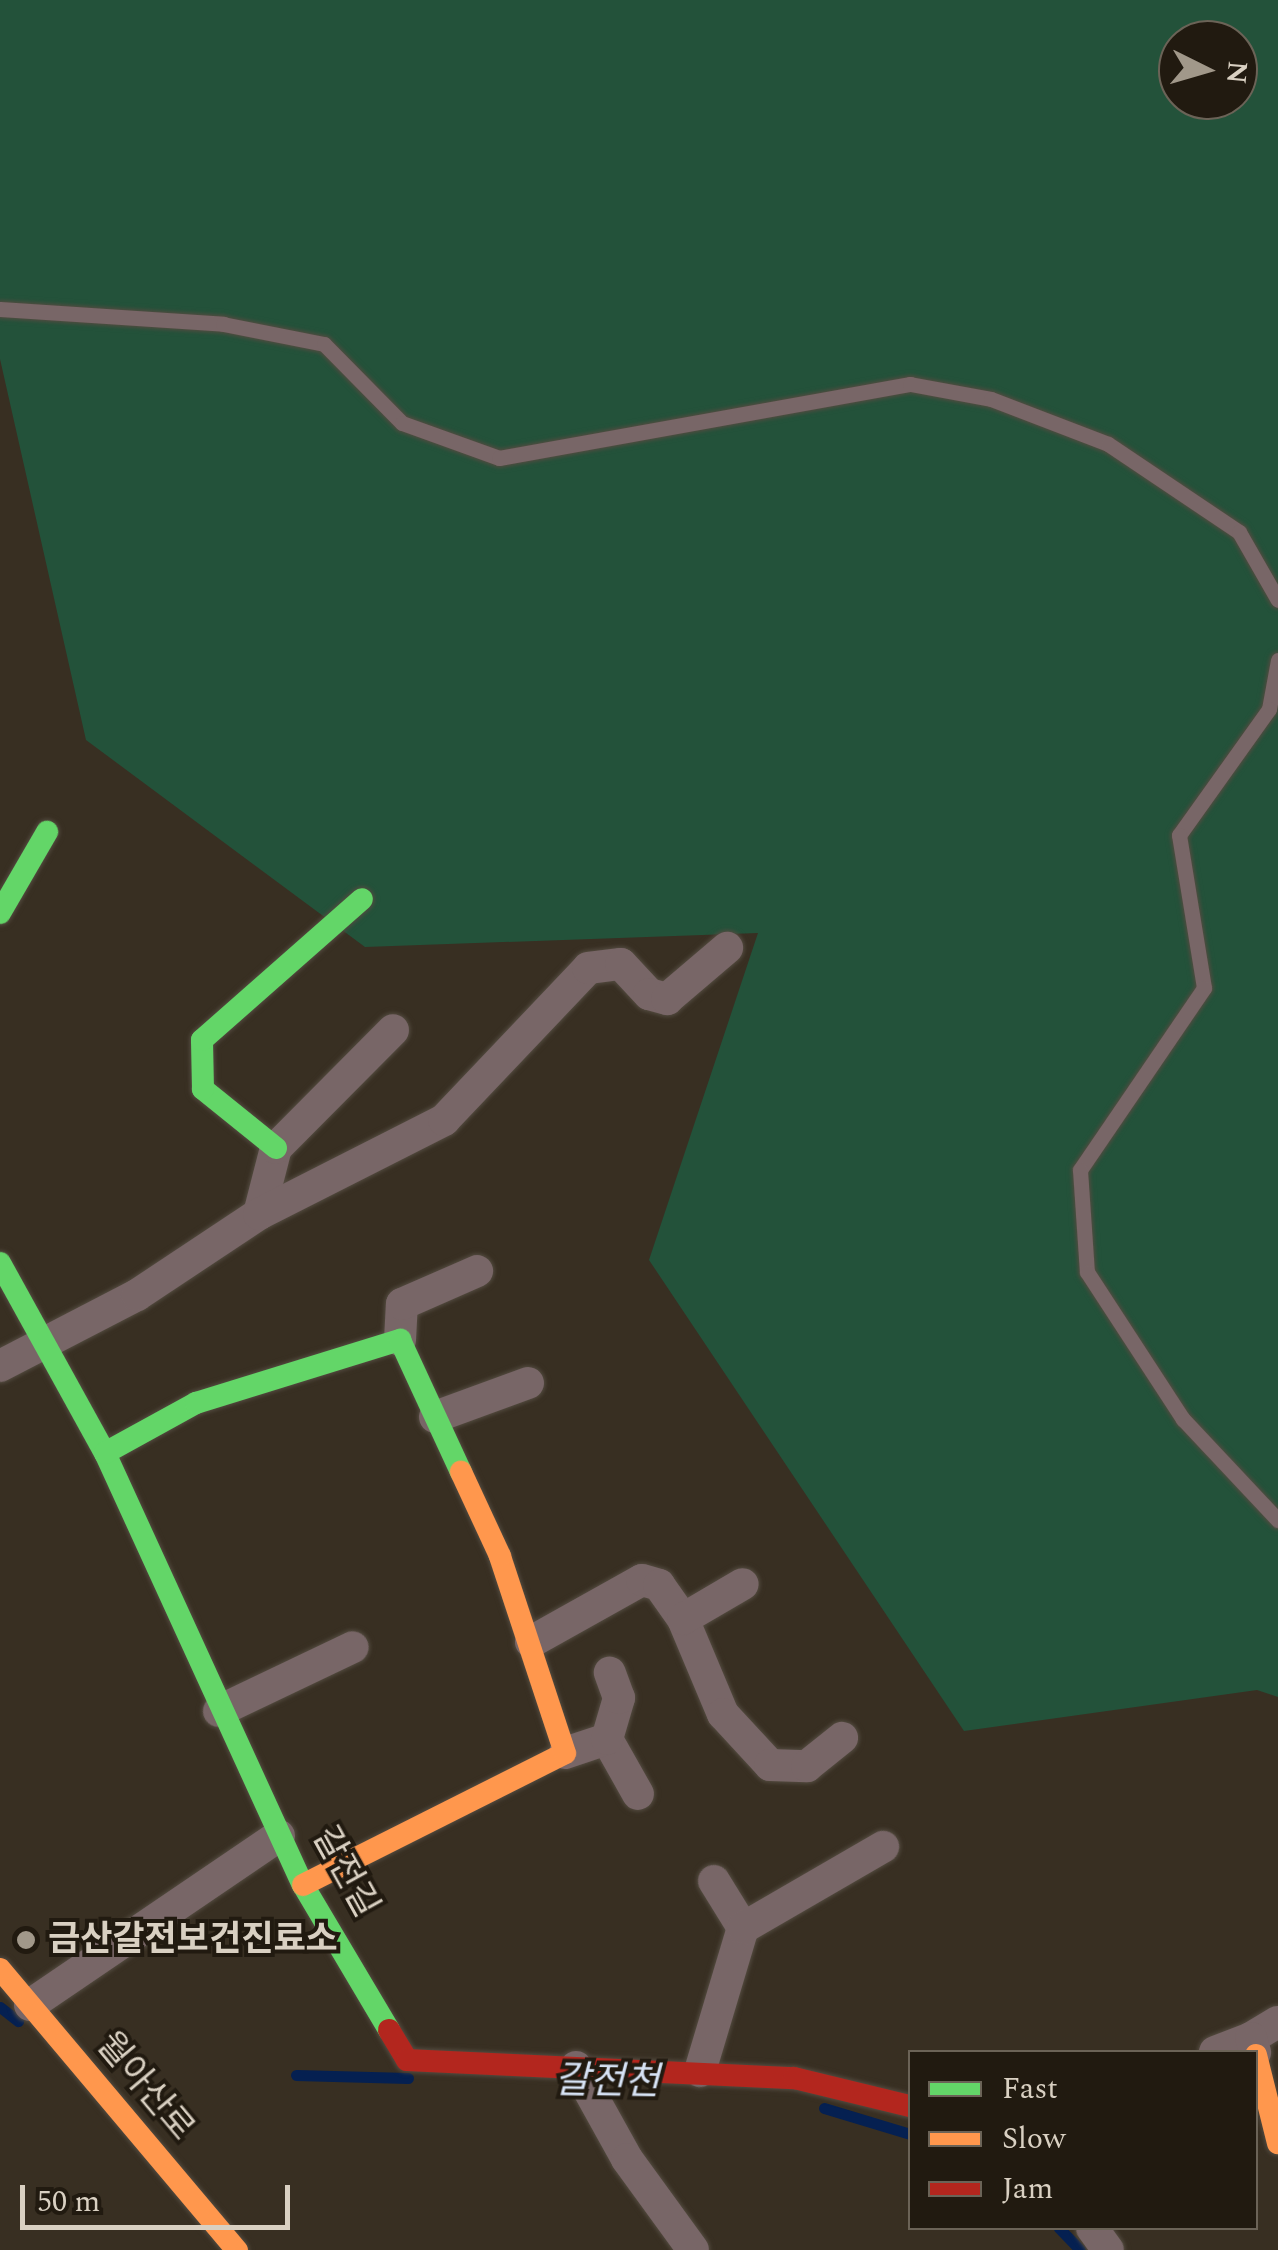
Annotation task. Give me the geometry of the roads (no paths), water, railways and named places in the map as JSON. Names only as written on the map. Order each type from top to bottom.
[{"type":"street","points":[[0,914],[47,832]]},
{"type":"street","points":[[276,1148],[203,1089],[202,1040],[362,898]]},
{"type":"street","points":[[0,1366],[47,1336],[137,1295],[259,1214],[444,1120],[588,968],[620,964],[648,994],[667,999],[727,948]]},
{"type":"street","points":[[259,1214],[276,1148],[393,1030]]},
{"type":"street","name":"갈전길","points":[[0,1263],[47,1336],[105,1453],[219,1712],[303,1885],[407,2060],[794,2078],[908,2106]]},
{"type":"street","points":[[477,1271],[402,1304],[400,1340],[531,1642],[566,1753]]},
{"type":"street","points":[[105,1453],[196,1403],[400,1340]]},
{"type":"street","points":[[435,1417],[528,1383]]},
{"type":"street","points":[[531,1642],[642,1580],[659,1585],[683,1620],[723,1714],[770,1764],[807,1766],[842,1738]]},
{"type":"street","points":[[683,1620],[743,1584]]},
{"type":"street","points":[[219,1712],[353,1647]]},
{"type":"street","points":[[610,1673],[619,1698],[607,1740],[638,1794]]},
{"type":"street","points":[[303,1885],[566,1753],[607,1740]]},
{"type":"street","points":[[30,2005],[279,1836]]},
{"type":"street","points":[[700,2071],[743,1928],[883,1848]]},
{"type":"street","points":[[714,1882],[743,1928]]},
{"type":"street","name":"월아산로","points":[[0,1969],[237,2250]]},
{"type":"street","points":[[1224,2050],[1260,2042],[1278,2142]]},
{"type":"street","points":[[575,2065],[592,2100],[694,2250]]},
{"type":"lane","points":[[0,309],[223,324],[324,344],[402,423],[499,458],[910,384],[990,399],[1108,444],[1239,532],[1278,600]]},
{"type":"lane","points":[[1278,660],[1269,709],[1179,835],[1204,988],[1080,1170],[1087,1272],[1183,1419],[1278,1520]]},
{"type":"waterway","name":"갈전천","points":[[0,2007],[18,2021]]},
{"type":"waterway","name":"갈전천","points":[[296,2075],[408,2078]]},
{"type":"waterway","name":"갈전천","points":[[824,2108],[908,2133]]},
{"type":"waterway","name":"갈전천","points":[[1061,2230],[1080,2250]]},
{"type":"place","name":"금산갈전보건진료소","points":[[26,1940]]}]
